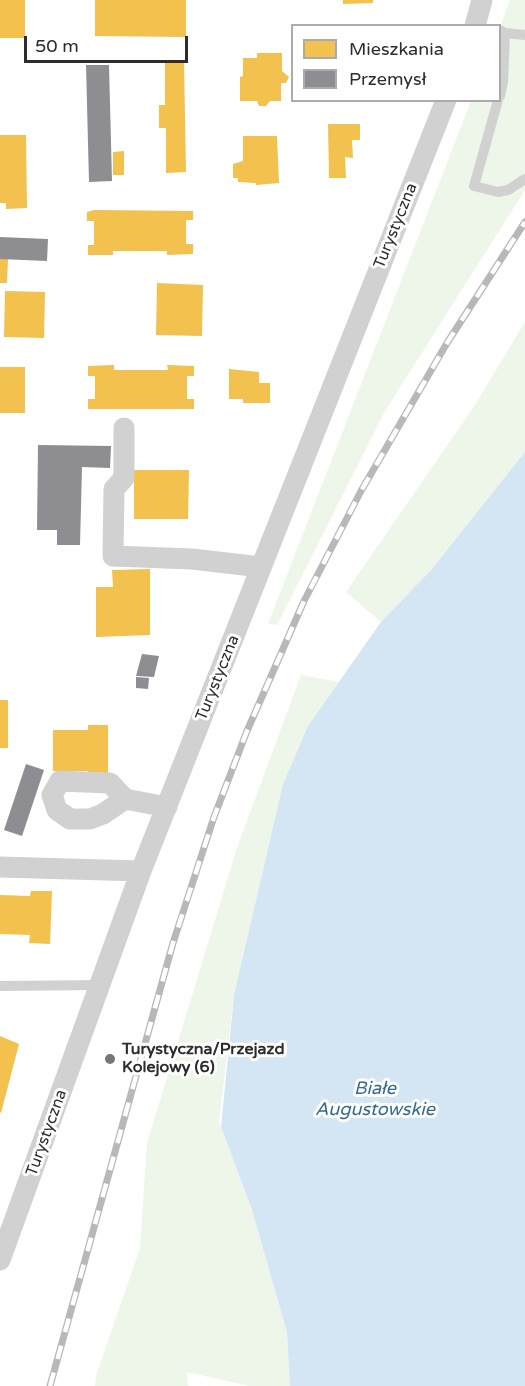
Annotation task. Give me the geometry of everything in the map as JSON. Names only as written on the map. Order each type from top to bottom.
[{"type":"street","points":[[480,24],[482,0]]},
{"type":"street","name":"Turystyczna","points":[[0,1260],[141,871],[445,102]]},
{"type":"street","points":[[124,429],[124,478],[114,489],[113,556],[192,559],[261,567]]},
{"type":"street","points":[[124,799],[166,807]]},
{"type":"street","points":[[0,867],[141,871]]},
{"type":"lane","points":[[501,90],[503,83],[502,31],[525,35]]},
{"type":"lane","points":[[498,102],[474,186],[498,192],[508,190],[525,179]]},
{"type":"lane","points":[[0,986],[100,985]]},
{"type":"shaded area","points":[[510,0],[525,0],[525,190],[385,411],[277,625],[268,624],[471,102],[501,102],[501,24]]},
{"type":"shaded area","points":[[525,322],[525,452],[431,570],[381,622],[346,592],[473,408]]},
{"type":"shaded area","points":[[301,675],[339,682],[308,726],[283,784],[234,995],[219,1122],[252,1210],[287,1334],[290,1386],[249,1386],[187,1372],[188,1386],[95,1386],[96,1376],[140,1248],[147,1143],[237,848]]},
{"type":"water","name":"Białe Augustowskie","points":[[525,452],[525,1386],[290,1386],[287,1333],[252,1210],[221,1127],[234,995],[283,784],[308,726],[381,622],[431,570]]},
{"type":"building: Mieszkania","points":[[0,0],[25,0],[25,38],[0,38]]},
{"type":"building: Mieszkania","points":[[95,0],[186,0],[186,37],[95,36]]},
{"type":"building: Mieszkania","points":[[343,0],[373,0],[373,3],[343,4]]},
{"type":"building: Mieszkania","points":[[257,53],[282,53],[282,71],[289,77],[286,83],[281,83],[281,101],[270,101],[266,106],[259,106],[257,101],[240,101],[243,58],[257,58]]},
{"type":"building: Mieszkania","points":[[165,60],[184,60],[186,172],[166,173],[166,128],[159,128],[159,105],[165,105]]},
{"type":"building: Mieszkania","points":[[328,124],[360,124],[360,140],[352,140],[353,158],[345,157],[346,178],[329,178]]},
{"type":"building: Mieszkania","points":[[0,135],[26,135],[27,208],[6,209],[6,203],[0,203]]},
{"type":"building: Mieszkania","points":[[243,136],[277,136],[279,183],[256,185],[256,183],[238,182],[238,178],[233,178],[233,164],[243,161]]},
{"type":"building: Mieszkania","points":[[124,151],[124,175],[113,175],[113,152]]},
{"type":"building: Mieszkania","points":[[94,210],[193,211],[193,220],[186,220],[186,244],[193,244],[193,254],[167,255],[167,251],[113,251],[113,255],[88,255],[88,245],[94,245],[94,221],[87,221],[87,212]]},
{"type":"building: Mieszkania","points":[[0,259],[8,259],[7,283],[0,283]]},
{"type":"building: Mieszkania","points":[[157,283],[203,285],[202,336],[156,335]]},
{"type":"building: Mieszkania","points":[[5,291],[45,292],[44,338],[4,337]]},
{"type":"building: Mieszkania","points":[[114,365],[114,370],[168,370],[167,365],[194,366],[194,376],[187,376],[187,399],[194,399],[194,409],[88,409],[88,399],[95,399],[95,376],[88,376],[88,366]]},
{"type":"building: Mieszkania","points":[[0,367],[25,367],[25,413],[0,413]]},
{"type":"building: Mieszkania","points":[[229,369],[259,372],[259,383],[270,383],[270,403],[243,403],[243,399],[229,399]]},
{"type":"building: Mieszkania","points":[[134,470],[189,470],[188,519],[134,519]]},
{"type":"building: Mieszkania","points":[[150,569],[150,635],[96,637],[96,587],[113,587],[112,570]]},
{"type":"building: Mieszkania","points":[[0,700],[8,700],[8,748],[0,748]]},
{"type":"building: Mieszkania","points":[[88,725],[108,725],[108,776],[89,776],[88,771],[53,771],[53,730],[88,730]]},
{"type":"building: Mieszkania","points":[[31,891],[52,891],[50,944],[29,943],[30,935],[0,934],[0,895],[30,896]]},
{"type":"building: Mieszkania","points":[[0,1036],[19,1044],[1,1113],[0,1112]]},
{"type":"building: Przemysł","points":[[86,65],[109,65],[112,181],[89,182]]},
{"type":"building: Przemysł","points":[[0,237],[48,239],[47,261],[0,259]]},
{"type":"building: Przemysł","points":[[38,445],[111,446],[110,468],[82,467],[80,545],[57,545],[57,530],[37,530]]},
{"type":"building: Przemysł","points":[[142,654],[159,656],[154,677],[136,676]]},
{"type":"building: Przemysł","points":[[136,677],[149,678],[148,689],[136,688]]},
{"type":"building: Przemysł","points":[[26,764],[44,770],[22,836],[4,830]]},
{"type":"railway","points":[[50,1386],[173,943],[214,817],[247,731],[304,601],[361,491],[447,343],[525,222]]},
{"type":"place","name":"Turystyczna/Przejazd Kolejowy (6)","points":[[110,1059]]}]
